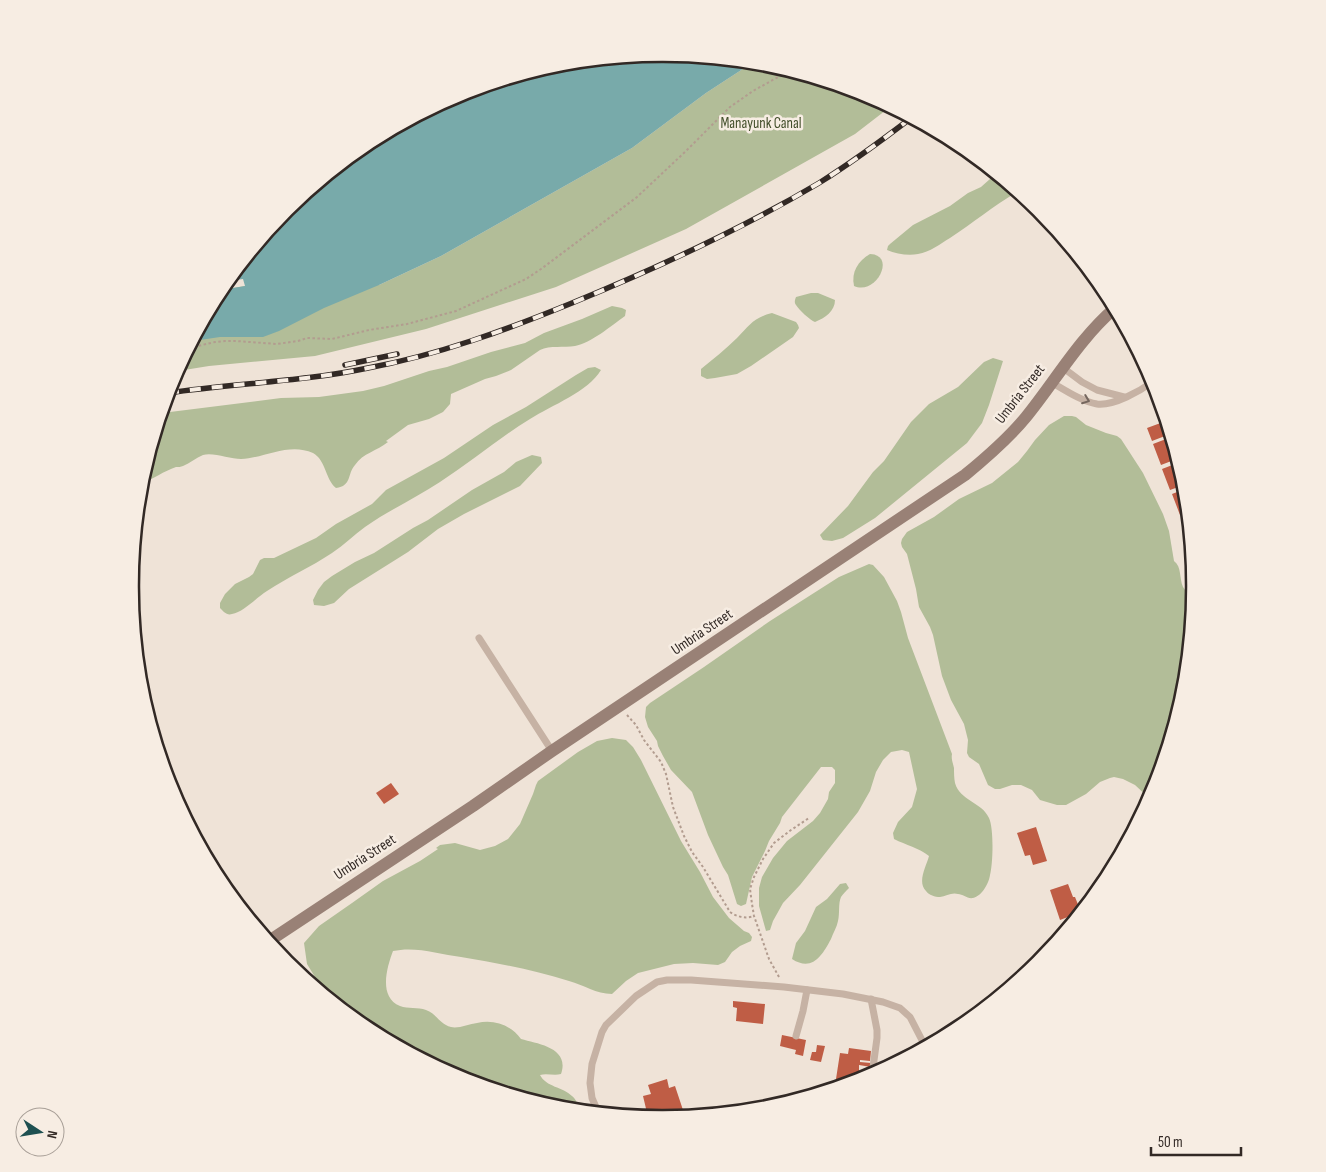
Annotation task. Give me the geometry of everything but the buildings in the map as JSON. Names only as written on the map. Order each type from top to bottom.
[{"type":"main road","name":"Umbria Street","points":[[275,937],[965,475],[1007,438],[1027,415],[1091,331],[1109,313]]},
{"type":"lane","points":[[1062,367],[1082,382],[1097,390],[1124,397]]},
{"type":"lane","points":[[1051,382],[1081,398],[1098,404],[1108,404],[1147,386]]},
{"type":"lane","points":[[479,638],[552,751]]},
{"type":"lane","points":[[595,1105],[590,1083],[592,1064],[602,1032],[606,1025],[618,1014],[657,982],[676,979],[786,987],[870,999],[900,1008],[914,1023],[923,1040]]},
{"type":"lane","points":[[796,1036],[807,990]]},
{"type":"lane","points":[[870,999],[876,1021],[877,1038],[873,1066]]},
{"type":"path","points":[[197,346],[225,341],[277,344],[307,338],[332,339],[369,330],[407,324],[456,311],[519,282],[541,269],[636,197],[686,151],[730,106],[780,76]]},
{"type":"path","points":[[620,706],[636,725],[644,740],[661,762],[679,824],[692,852],[703,866],[730,912],[741,917],[751,918],[754,916]]},
{"type":"path","points":[[786,987],[769,959],[754,916],[750,889],[763,859],[774,844],[809,818]]},
{"type":"green space","name":"Manayunk Canal","points":[[743,69],[798,80],[831,90],[884,111],[855,134],[686,229],[556,287],[426,329],[315,356],[186,370],[210,324],[233,288],[245,286],[379,285],[441,256],[632,148],[706,93]]},
{"type":"green space","points":[[990,179],[1012,195],[931,250],[911,255],[894,253],[887,250],[890,244],[913,225],[950,206],[968,193],[981,187]]},
{"type":"green space","points":[[870,254],[878,256],[882,261],[883,267],[880,274],[876,281],[870,285],[862,288],[854,286],[853,281],[856,267]]},
{"type":"green space","points":[[818,293],[835,300],[835,304],[829,314],[815,322],[795,304],[796,297]]},
{"type":"green space","points":[[612,306],[626,310],[625,316],[588,341],[575,346],[540,350],[511,370],[451,394],[450,404],[443,412],[429,419],[408,425],[386,441],[388,442],[384,445],[358,461],[347,482],[341,487],[336,488],[332,484],[321,460],[317,456],[304,450],[295,449],[241,459],[207,454],[151,479],[157,451],[169,412],[281,398],[319,397],[363,391],[525,343],[544,333]]},
{"type":"green space","points":[[772,313],[796,322],[799,328],[793,337],[737,374],[707,379],[701,376],[701,369],[752,322]]},
{"type":"green space","points":[[993,358],[1003,361],[982,423],[967,443],[875,518],[843,538],[832,541],[823,540],[820,535],[848,506],[873,472],[884,461],[911,422],[929,404],[958,387],[984,362]]},
{"type":"green space","points":[[595,367],[601,370],[588,385],[507,434],[440,482],[374,521],[332,553],[275,586],[237,613],[228,614],[220,608],[220,603],[225,594],[235,584],[253,574],[260,560],[274,558],[316,538],[336,524],[372,504],[386,490],[444,458],[493,425],[526,407],[576,375],[588,368]]},
{"type":"green space","points":[[1064,416],[1072,416],[1086,425],[1121,439],[1143,473],[1163,514],[1169,531],[1174,561],[1177,563],[1182,584],[1186,591],[1182,654],[1176,688],[1159,754],[1144,793],[1135,785],[1114,777],[1100,782],[1086,794],[1066,805],[1057,805],[1040,800],[1032,790],[1021,785],[995,789],[988,785],[979,764],[969,757],[967,753],[968,740],[964,724],[951,700],[942,676],[933,635],[919,607],[907,554],[901,543],[907,532],[934,517],[959,499],[992,483],[1018,462],[1049,425]]},
{"type":"green space","points":[[532,455],[541,457],[542,463],[520,486],[438,529],[408,552],[349,589],[334,603],[324,606],[314,605],[313,600],[318,590],[332,576],[428,520],[472,490],[504,472],[516,462]]},
{"type":"green space","points":[[869,564],[873,565],[884,577],[897,601],[908,638],[952,754],[955,781],[958,789],[961,794],[986,813],[991,823],[992,863],[989,878],[982,892],[973,898],[956,894],[936,897],[926,891],[923,887],[922,879],[929,856],[894,839],[893,833],[898,822],[912,807],[917,789],[909,752],[902,750],[891,752],[883,760],[876,772],[870,791],[858,812],[800,885],[783,903],[770,930],[766,931],[759,906],[759,888],[762,877],[773,858],[787,841],[813,821],[820,813],[835,783],[835,770],[832,767],[821,767],[782,817],[752,877],[746,904],[741,906],[737,904],[728,875],[708,835],[692,792],[671,770],[648,727],[645,717],[646,707],[770,621],[839,577]]},
{"type":"green space","points":[[612,738],[626,740],[633,747],[681,841],[713,897],[729,918],[749,933],[752,937],[751,941],[740,946],[732,952],[725,962],[718,965],[674,964],[638,973],[612,994],[601,993],[556,977],[516,967],[410,949],[393,951],[388,965],[386,981],[389,996],[393,1002],[403,1007],[429,1011],[447,1026],[457,1027],[483,1022],[502,1024],[521,1039],[544,1045],[551,1049],[561,1058],[563,1065],[561,1074],[540,1075],[550,1085],[568,1093],[577,1102],[528,1092],[495,1082],[431,1056],[372,1021],[315,977],[307,964],[304,943],[319,926],[383,881],[438,849],[436,848],[440,845],[455,843],[480,850],[495,846],[508,839],[520,824],[538,781],[578,752],[597,741]]},
{"type":"green space","points":[[846,883],[849,888],[841,897],[837,923],[824,951],[811,963],[799,963],[792,959],[796,943],[805,931],[816,907],[827,899],[840,884]]},
{"type":"water","points":[[663,62],[743,69],[706,93],[632,148],[441,256],[263,337],[220,337],[201,340],[233,288],[245,286],[243,279],[239,280],[269,241],[318,192],[344,171],[401,133],[431,116],[463,102],[528,80],[595,67]]},
{"type":"railway","points":[[177,392],[343,373],[394,363],[472,341],[522,323],[698,248],[759,217],[819,183],[866,152],[906,122]]},
{"type":"railway","points":[[345,365],[397,354]]}]
